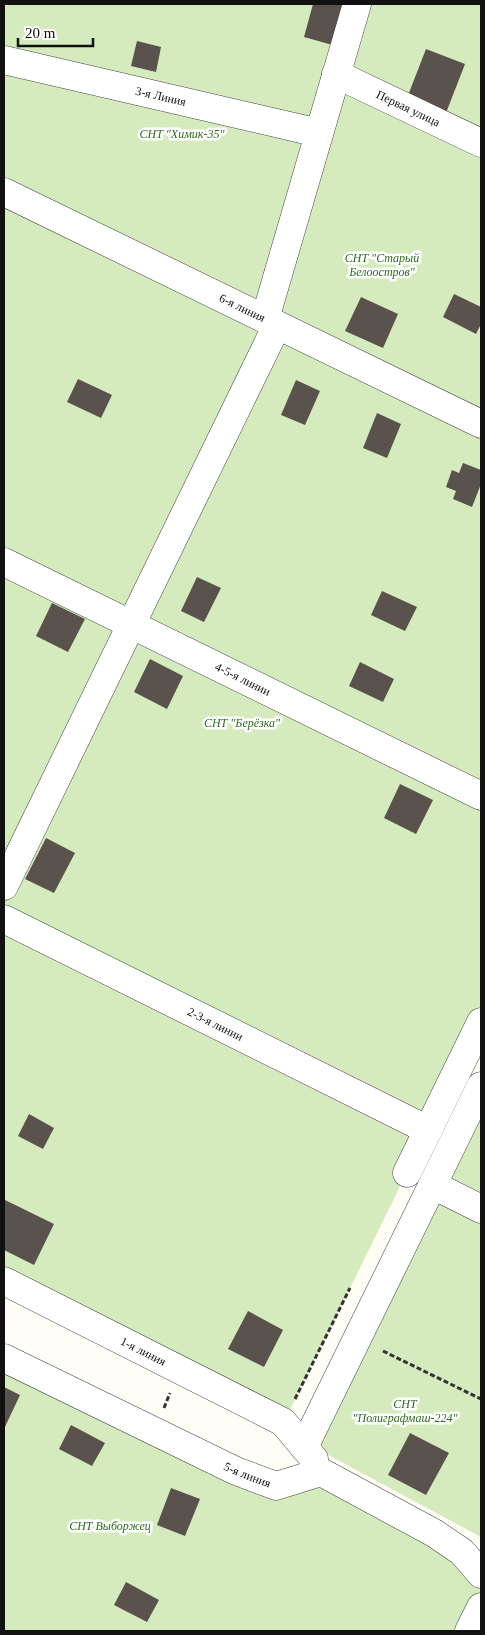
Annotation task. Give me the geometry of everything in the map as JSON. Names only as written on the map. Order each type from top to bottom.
[{"type":"street","points":[[4,886],[131,625],[271,322],[319,133],[357,4]]},
{"type":"street","name":"3-я Линия","points":[[4,60],[319,133]]},
{"type":"street","name":"Первая улица","points":[[336,74],[481,143]]},
{"type":"street","name":"6-я линия","points":[[4,192],[481,424]]},
{"type":"street","name":"4-5-я линии","points":[[4,562],[481,796]]},
{"type":"street","name":"2-3-я линии","points":[[4,919],[428,1130]]},
{"type":"street","points":[[406,1173],[481,1022]]},
{"type":"street","points":[[304,1447],[481,1086]]},
{"type":"street","points":[[433,1186],[481,1209]]},
{"type":"street","name":"1-я линия","points":[[4,1281],[284,1422]]},
{"type":"street","name":"5-я линия","points":[[4,1358],[236,1471],[276,1486],[321,1472]]},
{"type":"street","points":[[284,1422],[321,1472],[434,1533],[462,1552],[481,1574]]},
{"type":"street","points":[[469,1631],[481,1607]]},
{"type":"path","points":[[284,1422],[351,1286]]},
{"type":"path","points":[[383,1352],[481,1399]]},
{"type":"path","points":[[158,1434],[170,1392],[185,1373]]},
{"type":"green space","name":"СНТ \"Берёзка\"","points":[[4,4],[481,4],[481,1022],[287,1416],[4,1281]]},
{"type":"green space","name":"СНТ \"Полиграфмаш-224\"","points":[[481,1086],[481,1537],[306,1443]]},
{"type":"green space","name":"СНТ Выборжец","points":[[4,1358],[276,1486],[311,1475],[481,1574],[481,1631],[4,1631]]},
{"type":"building","points":[[313,4],[347,5],[336,46],[304,37]]},
{"type":"building","points":[[137,41],[161,47],[156,72],[131,66]]},
{"type":"building","points":[[426,49],[465,64],[446,113],[407,98]]},
{"type":"building","points":[[454,294],[481,307],[481,324],[476,334],[443,317]]},
{"type":"building","points":[[361,297],[398,314],[383,348],[345,331]]},
{"type":"building","points":[[78,379],[112,395],[101,418],[67,402]]},
{"type":"building","points":[[296,380],[320,391],[305,425],[281,415]]},
{"type":"building","points":[[377,413],[401,424],[387,458],[363,448]]},
{"type":"building","points":[[463,463],[481,470],[481,484],[472,507],[453,499],[456,491],[446,487],[452,470],[459,473]]},
{"type":"building","points":[[197,577],[221,588],[204,622],[181,611]]},
{"type":"building","points":[[382,591],[417,607],[405,631],[371,615]]},
{"type":"building","points":[[52,603],[85,619],[68,652],[36,636]]},
{"type":"building","points":[[150,659],[183,676],[167,709],[134,692]]},
{"type":"building","points":[[360,662],[394,679],[383,702],[349,686]]},
{"type":"building","points":[[400,784],[433,800],[416,834],[384,818]]},
{"type":"building","points":[[46,838],[75,853],[54,893],[25,879]]},
{"type":"building","points":[[29,1114],[54,1128],[43,1149],[18,1136]]},
{"type":"building","points":[[5,1200],[54,1224],[34,1265],[4,1250]]},
{"type":"building","points":[[248,1311],[283,1330],[264,1367],[228,1349]]},
{"type":"building","points":[[4,1387],[20,1395],[4,1429]]},
{"type":"building","points":[[71,1425],[105,1443],[92,1466],[59,1449]]},
{"type":"building","points":[[410,1433],[449,1453],[426,1495],[388,1475]]},
{"type":"building","points":[[171,1488],[200,1499],[185,1536],[157,1525]]},
{"type":"building","points":[[126,1582],[159,1600],[147,1622],[114,1605]]},
{"type":"park label","name":"СНТ \"Химик-35\"","points":[[182,134]]},
{"type":"park label","name":"СНТ \"Старый Белоостров\"","points":[[382,265]]}]
